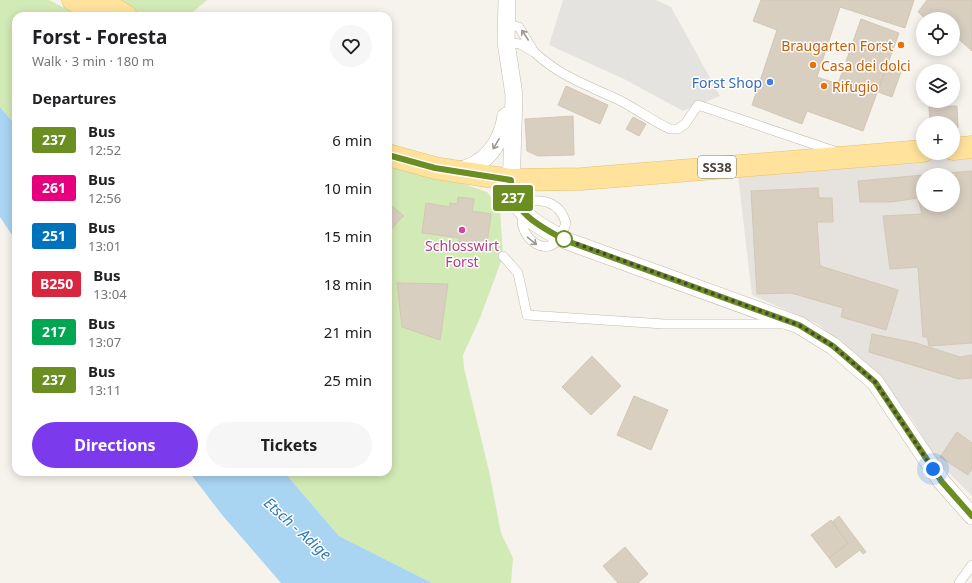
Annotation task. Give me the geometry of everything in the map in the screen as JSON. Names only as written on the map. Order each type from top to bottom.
[{"type":"main road","points":[[73,0],[96,12]]},
{"type":"main road","points":[[100,0],[120,12]]},
{"type":"main road","points":[[960,148],[972,147]]},
{"type":"main road","name":"SS38","points":[[392,156],[452,172],[511,180],[581,178],[916,151]]},
{"type":"street","points":[[507,0],[506,42],[514,95],[511,190],[519,206],[538,225],[560,237],[602,254],[799,325],[833,346],[875,382],[942,482],[972,516]]},
{"type":"street","points":[[452,172],[464,170],[473,166],[494,150],[501,137],[509,104],[514,95]]},
{"type":"lane","points":[[507,24],[519,27],[534,52]]},
{"type":"lane","points":[[506,42],[520,44],[534,52],[564,76],[621,101],[670,129],[678,129],[685,124],[698,105],[851,156]]},
{"type":"lane","points":[[519,206],[549,203],[559,207],[563,213],[566,223],[560,237]]},
{"type":"lane","points":[[503,256],[518,273],[527,315],[664,324],[799,325]]},
{"type":"lane","points":[[959,583],[972,565]]},
{"type":"shaded area","points":[[563,0],[656,0],[671,7],[720,96],[683,111],[624,79],[549,45]]},
{"type":"shaded area","points":[[972,156],[972,496],[939,463],[912,419],[879,376],[818,324],[752,295],[738,176],[922,160],[960,160],[960,157]]},
{"type":"green space","points":[[0,0],[49,0],[72,12],[12,12],[12,121],[0,107]]},
{"type":"green space","points":[[100,0],[207,0],[193,12],[120,12]]},
{"type":"green space","points":[[392,165],[443,177],[487,192],[500,209],[503,256],[480,318],[463,355],[464,368],[489,471],[501,533],[513,558],[511,583],[432,583],[339,536],[287,476],[392,476]]},
{"type":"water","points":[[0,107],[12,121],[12,235],[0,217]]},
{"type":"water","name":"Etsch - Adige","points":[[192,476],[287,476],[339,536],[432,583],[281,583],[223,516]]},
{"type":"building","points":[[761,0],[914,0],[905,28],[840,7],[817,77],[838,84],[861,19],[899,33],[863,131],[807,111],[802,124],[752,105],[777,30],[753,21]]},
{"type":"building","points":[[927,0],[972,0],[972,51],[960,40],[960,12],[918,12]]},
{"type":"building","points":[[888,63],[902,69],[892,97],[878,92]]},
{"type":"building","points":[[566,86],[608,105],[600,124],[558,105]]},
{"type":"building","points":[[929,108],[957,108],[957,116],[930,116]]},
{"type":"building","points":[[573,116],[574,155],[538,156],[527,151],[525,119]]},
{"type":"building","points":[[633,117],[646,124],[639,136],[626,129]]},
{"type":"building","points":[[972,171],[972,343],[929,346],[927,337],[923,337],[918,267],[890,269],[883,216],[922,214],[922,212],[960,212],[960,172]]},
{"type":"building","points":[[916,176],[916,198],[891,202],[860,202],[858,181]]},
{"type":"building","points":[[818,188],[819,198],[832,198],[833,222],[817,222],[820,266],[898,290],[886,330],[841,317],[843,308],[791,293],[757,294],[751,191]]},
{"type":"building","points":[[458,197],[474,199],[472,211],[491,214],[486,251],[458,247],[460,238],[422,233],[426,203],[450,207],[450,203],[457,204]]},
{"type":"building","points":[[392,206],[404,216],[392,229]]},
{"type":"building","points":[[397,283],[448,284],[440,340],[402,327]]},
{"type":"building","points":[[872,334],[916,343],[960,357],[972,355],[972,378],[959,379],[869,352]]},
{"type":"building","points":[[592,356],[621,386],[591,415],[562,387]]},
{"type":"building","points":[[634,396],[668,410],[651,450],[617,435]]},
{"type":"building","points":[[957,432],[972,443],[972,469],[968,475],[940,457]]},
{"type":"building","points":[[839,516],[866,552],[863,554],[860,550],[836,568],[829,558],[848,543],[832,522]]},
{"type":"building","points":[[831,520],[848,543],[829,558],[811,535]]},
{"type":"building","points":[[625,547],[648,574],[638,583],[618,583],[603,566]]},
{"type":"bus line","name":"237","points":[[392,156],[452,172],[511,180],[512,197],[523,211],[538,225],[567,241],[691,284],[799,325],[833,346],[875,382],[942,482],[972,516]]},
{"type":"place","name":"Braugarten Forst","points":[[901,45]]},
{"type":"place","name":"Casa dei dolci","points":[[813,65]]},
{"type":"place","name":"Forst Shop","points":[[770,82]]},
{"type":"place","name":"Rifugio","points":[[824,86]]},
{"type":"place","name":"Schlosswirt Forst","points":[[462,230]]},
{"type":"route","points":[[564,239],[602,254],[691,284],[799,325],[833,346],[875,382],[933,469]]}]
